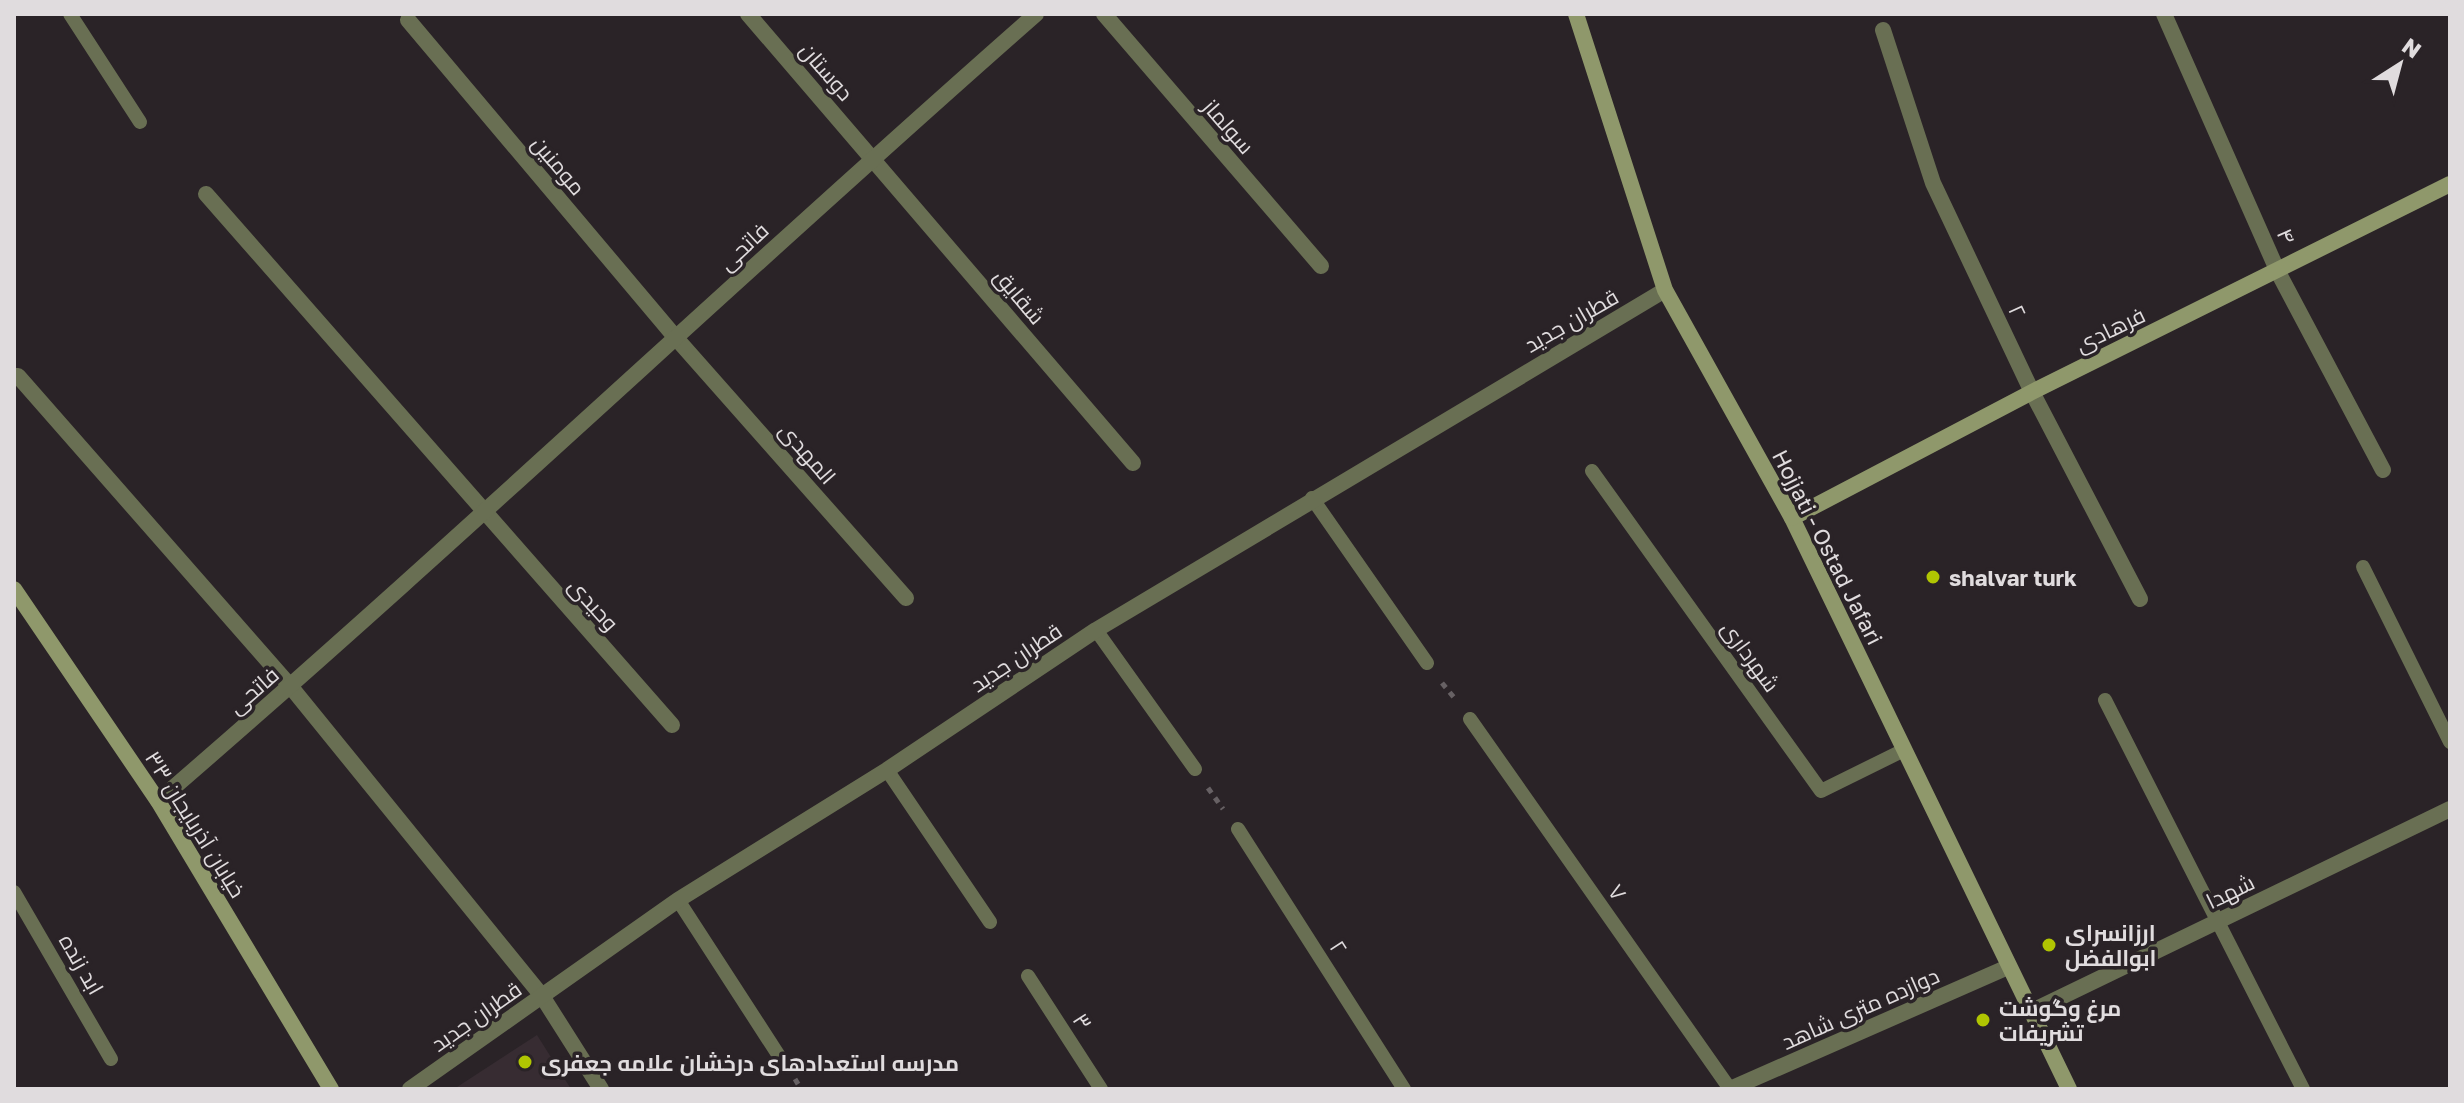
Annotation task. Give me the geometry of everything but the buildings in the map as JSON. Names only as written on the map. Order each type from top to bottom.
[{"type":"street","name":"دوستان","points":[[748,14],[873,157]]},
{"type":"street","name":"فاتحی","points":[[158,801],[291,687],[873,157],[1036,14]]},
{"type":"street","name":"سولماز","points":[[1104,14],[1321,266]]},
{"type":"street","name":"Hojjati - Ostad Jafari","points":[[1576,14],[1665,290],[1792,518],[2069,1089]]},
{"type":"street","name":"۴","points":[[2164,14],[2278,272],[2383,470]]},
{"type":"street","name":"مومنین","points":[[408,20],[676,338]]},
{"type":"street","name":"۲","points":[[1883,30],[1933,183],[2032,392],[2140,599]]},
{"type":"street","name":"شقایق","points":[[873,157],[1133,463]]},
{"type":"street","name":"فرهادی","points":[[1792,518],[2032,392],[2450,184]]},
{"type":"street","points":[[206,194],[482,513]]},
{"type":"street","name":"قطران جدید","points":[[410,1089],[678,900],[887,770],[1096,630],[1312,498],[1665,290]]},
{"type":"street","name":"المهدی","points":[[676,338],[906,598]]},
{"type":"street","points":[[14,376],[18,376],[291,687],[542,996],[601,1089]]},
{"type":"street","name":"وحیدی","points":[[482,513],[672,725]]},
{"type":"street","name":"خیابان آذربایجان ۳۳","points":[[14,589],[158,801],[331,1089]]},
{"type":"street","name":"شهدا","points":[[2030,1012],[2450,809]]},
{"type":"street","name":"دوازده متری شاهد","points":[[1730,1089],[2008,967]]},
{"type":"lane","points":[[70,14],[140,122]]},
{"type":"lane","name":"شهرداری","points":[[1592,471],[1821,791],[1904,750]]},
{"type":"lane","points":[[1312,498],[1427,663]]},
{"type":"lane","points":[[2363,567],[2450,742]]},
{"type":"lane","points":[[1096,630],[1195,769]]},
{"type":"lane","points":[[2105,700],[2303,1089]]},
{"type":"lane","name":"۷","points":[[1470,719],[1730,1089]]},
{"type":"lane","points":[[887,770],[990,922]]},
{"type":"lane","name":"۲","points":[[1238,829],[1404,1089]]},
{"type":"lane","name":"ابد زنده","points":[[14,892],[111,1059]]},
{"type":"lane","points":[[678,900],[781,1059]]},
{"type":"lane","name":"۳","points":[[1028,976],[1101,1089]]},
{"type":"path","points":[[1427,663],[1470,719]]},
{"type":"path","points":[[1195,769],[1238,829]]},
{"type":"shaded area","name":"مدرسه استعدادهای درخشان علامه جعفری","points":[[537,1035],[571,1089],[454,1089]]},
{"type":"place","name":"shalvar turk","points":[[1933,577]]},
{"type":"place","name":"ارزانسرای ابوالفضل","points":[[2049,945]]},
{"type":"place","name":"مرغ وگوشت تشریفات","points":[[1983,1020]]},
{"type":"place","name":"مدرسه استعدادهای درخشان علامه جعفری","points":[[525,1062]]}]
